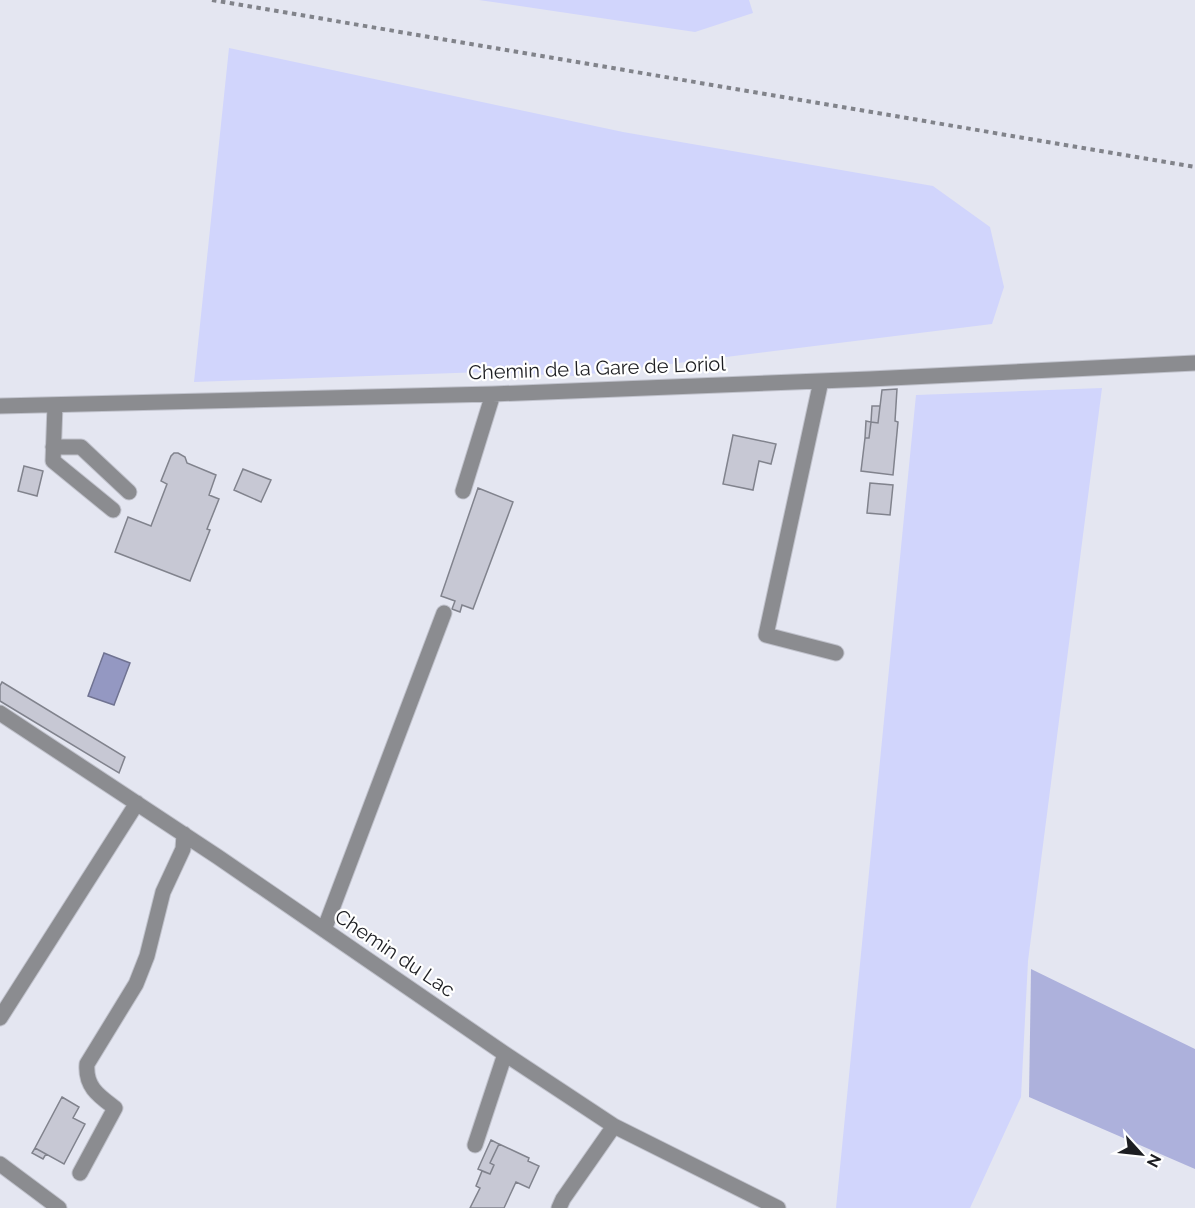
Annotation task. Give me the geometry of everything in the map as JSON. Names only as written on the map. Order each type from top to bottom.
[{"type":"street","name":"Chemin de la Gare de Loriol","points":[[0,406],[493,394],[1195,363]]},
{"type":"street","points":[[821,381],[766,635],[836,653]]},
{"type":"street","points":[[463,491],[493,394]]},
{"type":"street","points":[[56,405],[52,461],[113,510]]},
{"type":"street","points":[[53,447],[81,447],[129,492]]},
{"type":"street","points":[[324,930],[444,613]]},
{"type":"street","name":"Chemin du Lac","points":[[0,713],[184,834],[614,1126],[778,1208]]},
{"type":"street","points":[[0,1018],[137,803]]},
{"type":"street","points":[[80,1173],[116,1108],[97,1094],[86,1077],[87,1064],[136,984],[147,956],[163,892],[183,849],[184,834]]},
{"type":"street","points":[[475,1145],[505,1054]]},
{"type":"street","points":[[559,1208],[614,1126]]},
{"type":"street","points":[[0,1164],[59,1208]]},
{"type":"path","points":[[212,0],[1195,167]]},
{"type":"shaded area","points":[[479,0],[749,0],[753,13],[695,32]]},
{"type":"shaded area","points":[[229,48],[623,132],[933,186],[990,227],[1004,287],[992,324],[574,376],[484,372],[194,382]]},
{"type":"shaded area","points":[[1102,388],[1028,961],[1021,1097],[970,1208],[836,1208],[916,395]]},
{"type":"shaded area","points":[[104,653],[130,663],[114,705],[88,696]]},
{"type":"shaded area","points":[[1031,969],[1195,1049],[1195,1169],[1029,1097]]},
{"type":"building","points":[[897,389],[895,421],[898,422],[893,475],[861,471],[865,438],[869,438],[871,422],[878,423],[882,390]]},
{"type":"building","points":[[872,406],[880,406],[878,423],[871,422]]},
{"type":"building","points":[[866,421],[871,422],[869,438],[865,438]]},
{"type":"building","points":[[733,435],[776,444],[771,464],[759,461],[753,490],[723,484]]},
{"type":"building","points":[[174,453],[185,457],[187,463],[216,475],[209,495],[219,499],[207,529],[210,530],[190,581],[115,552],[128,517],[151,526],[167,484],[161,481]]},
{"type":"building","points":[[24,466],[43,471],[37,496],[18,491]]},
{"type":"building","points":[[243,469],[271,480],[261,502],[234,490]]},
{"type":"building","points":[[870,483],[893,485],[890,515],[867,513]]},
{"type":"building","points":[[478,488],[513,502],[473,609],[462,605],[460,612],[452,609],[455,601],[441,596]]},
{"type":"building","points":[[2,682],[125,757],[119,773],[0,701]]},
{"type":"building","points":[[62,1097],[79,1107],[73,1118],[85,1124],[64,1164],[35,1148]]},
{"type":"building","points":[[491,1140],[499,1144],[490,1163],[494,1165],[490,1174],[478,1169]]},
{"type":"building","points":[[499,1144],[529,1158],[528,1161],[539,1166],[529,1188],[516,1182],[504,1208],[470,1208],[480,1188],[476,1186],[482,1171],[490,1174],[494,1165],[490,1163]]},
{"type":"building","points":[[35,1148],[46,1154],[43,1159],[32,1153]]}]
